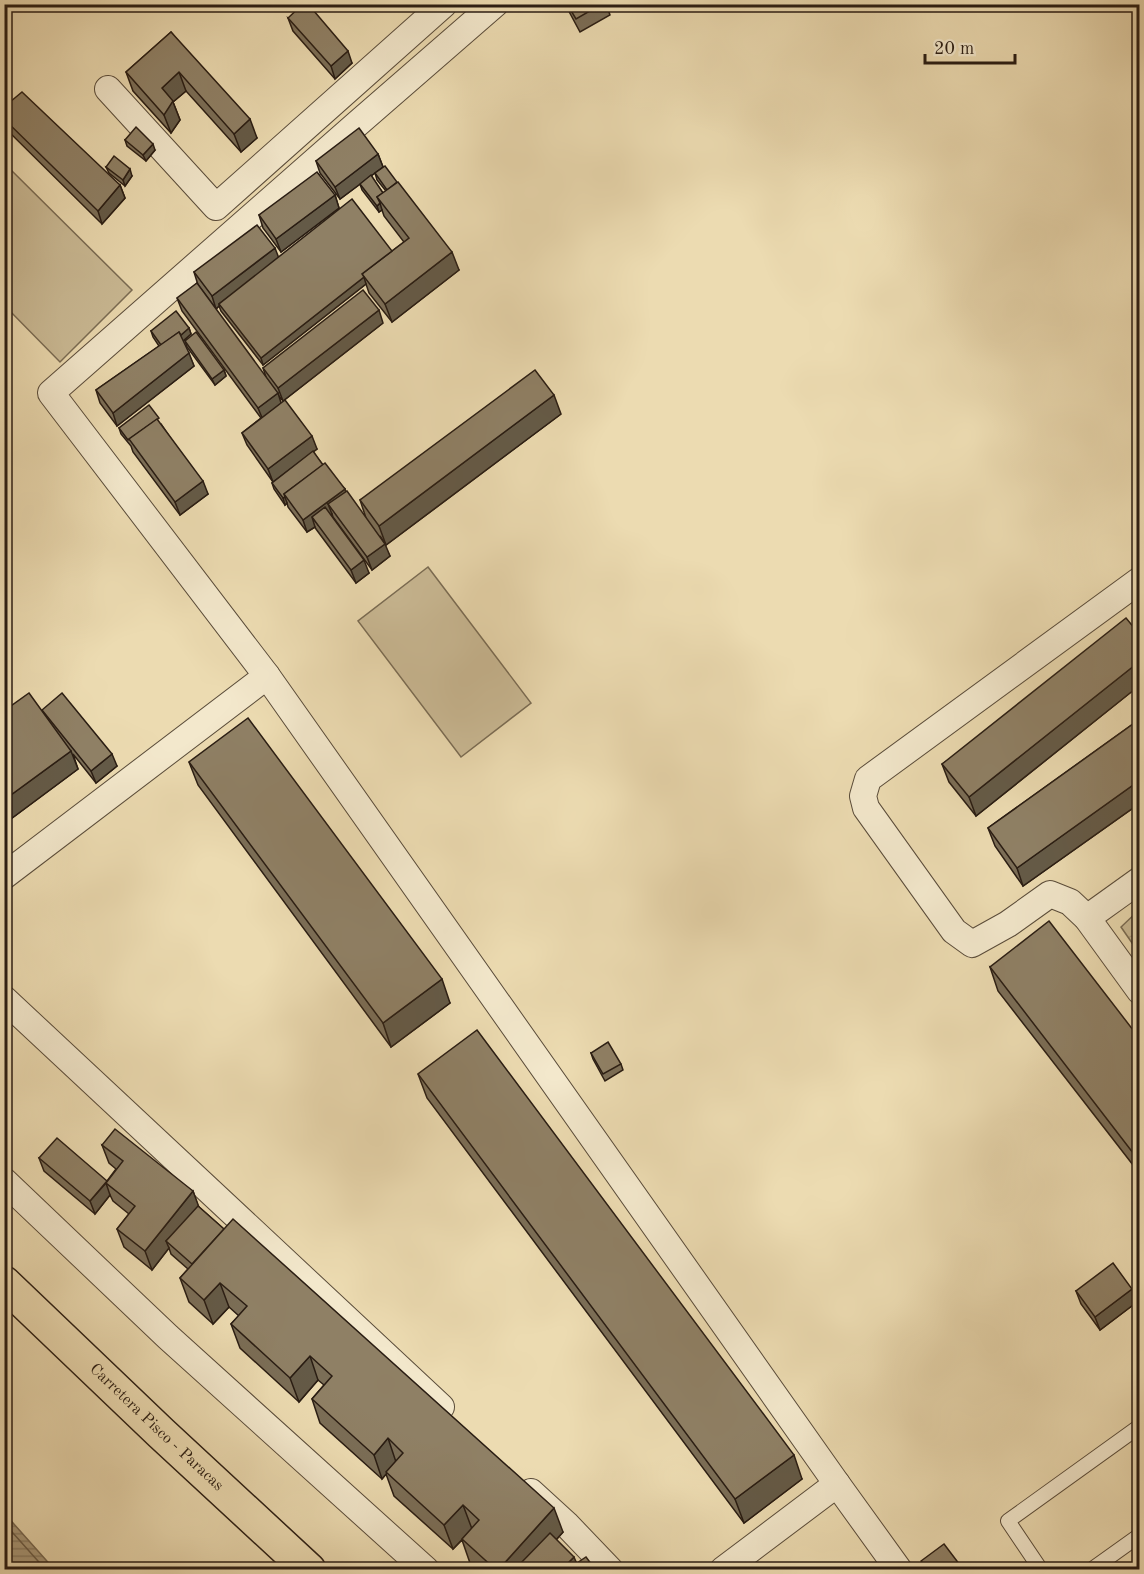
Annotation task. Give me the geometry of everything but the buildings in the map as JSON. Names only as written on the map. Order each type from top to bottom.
[{"type":"main road","name":"Carretera Pisco - Paracas","points":[[4,1283],[161,1433],[309,1569]]},
{"type":"street","points":[[108,89],[216,207],[444,4]]},
{"type":"street","points":[[495,4],[51,393],[267,676],[899,1569]]},
{"type":"street","points":[[1140,580],[868,779],[863,796],[866,808],[954,931],[972,944],[1008,924],[1050,894],[1070,902],[1087,918],[1140,991]]},
{"type":"street","points":[[4,876],[267,676]]},
{"type":"street","points":[[1087,918],[1140,880]]},
{"type":"street","points":[[4,999],[454,1419]]},
{"type":"street","points":[[4,1181],[168,1336],[426,1569]]},
{"type":"street","points":[[514,1475],[610,1569]]},
{"type":"street","points":[[723,1569],[837,1484]]},
{"type":"lane","points":[[1041,1569],[1008,1521],[1140,1426]]},
{"type":"lane","points":[[1091,1569],[1140,1534]]},
{"type":"green space","points":[[9,168],[132,290],[60,362],[5,306],[4,172]]},
{"type":"green space","points":[[428,567],[531,703],[461,757],[358,621]]},
{"type":"green space","points":[[1139,910],[1139,953],[1121,927]]},
{"type":"water","points":[[5,1514],[54,1569],[5,1569]]}]
